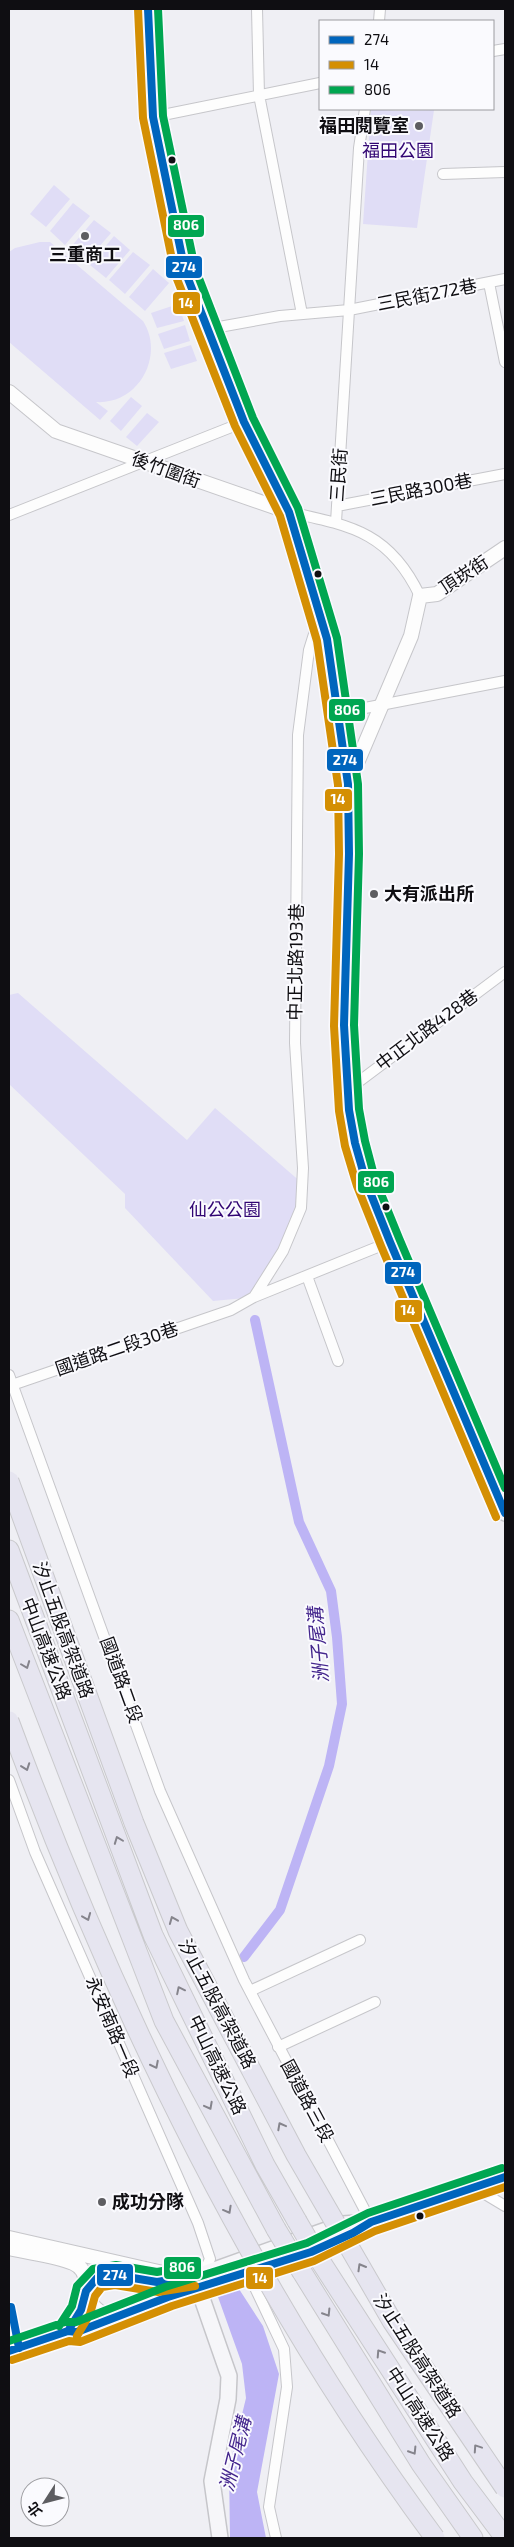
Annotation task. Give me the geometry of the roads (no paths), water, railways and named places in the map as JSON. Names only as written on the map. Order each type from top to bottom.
[{"type":"highway","name":"汐止五股高架道路","points":[[9,1480],[134,1823],[178,1931],[296,2155],[392,2321],[505,2488]]},
{"type":"highway","name":"中山高速公路","points":[[9,1550],[153,1935],[265,2165],[321,2262],[463,2482],[505,2538]]},
{"type":"highway","name":"中山高速公路","points":[[9,1620],[164,2022],[276,2229],[421,2464],[473,2538]]},
{"type":"highway","points":[[9,1721],[33,1788],[118,1992],[216,2189],[273,2293],[379,2458],[435,2538]]},
{"type":"main road","points":[[148,9],[153,117],[185,272],[244,422],[289,512],[300,543],[327,640],[348,784],[349,854],[344,1025],[349,1110],[355,1143],[366,1182],[390,1242],[505,1513]]},
{"type":"main road","points":[[200,2281],[343,2224],[371,2222],[505,2177]]},
{"type":"main road","points":[[200,2281],[248,2273],[351,2236],[371,2222]]},
{"type":"main road","points":[[200,2281],[229,2376],[228,2400],[212,2481],[220,2538]]},
{"type":"street","points":[[257,9],[259,95],[302,314]]},
{"type":"street","points":[[153,117],[319,83]]},
{"type":"street","name":"三民街","points":[[365,110],[360,148],[336,488],[336,522],[373,537],[409,573],[420,596]]},
{"type":"street","points":[[443,174],[505,172]]},
{"type":"street","name":"三民街272巷","points":[[208,329],[302,314],[350,310],[505,279]]},
{"type":"street","points":[[489,283],[505,362]]},
{"type":"street","name":"後竹圍街","points":[[9,392],[56,431],[289,512],[336,522]]},
{"type":"street","points":[[9,515],[244,422]]},
{"type":"street","name":"三民路300巷","points":[[337,506],[505,474]]},
{"type":"street","name":"頂崁街","points":[[420,596],[437,594],[505,548]]},
{"type":"street","points":[[348,784],[411,636],[420,596]]},
{"type":"street","name":"中正北路193巷","points":[[254,1297],[283,1251],[301,1208],[303,1168],[295,1043],[298,735],[310,650],[320,616]]},
{"type":"street","points":[[338,712],[505,682]]},
{"type":"street","name":"中正北路428巷","points":[[349,1089],[505,972]]},
{"type":"street","name":"國道路二段30巷","points":[[11,1380],[222,1313],[254,1297],[390,1242]]},
{"type":"street","points":[[307,1276],[338,1362]]},
{"type":"street","name":"國道路二段","points":[[11,1380],[160,1791],[244,1980]]},
{"type":"street","name":"永安南路一段","points":[[9,1780],[35,1852],[198,2223],[210,2259],[200,2281]]},
{"type":"street","points":[[250,1991],[360,1940]]},
{"type":"street","name":"國道路三段","points":[[244,1980],[371,2222]]},
{"type":"street","points":[[278,2047],[375,2002]]},
{"type":"street","points":[[475,2188],[505,2206]]},
{"type":"street","points":[[9,2238],[200,2281]]},
{"type":"street","points":[[9,2248],[75,2263],[84,2274],[86,2291],[81,2310],[68,2332]]},
{"type":"street","points":[[248,2273],[284,2349],[287,2387],[269,2507],[276,2538]]},
{"type":"street","points":[[86,2291],[97,2278],[106,2275],[157,2282],[185,2278]]},
{"type":"street","points":[[9,2351],[68,2332],[77,2332],[200,2281]]},
{"type":"street","points":[[86,2291],[96,2306],[110,2318]]},
{"type":"water","points":[[239,2289],[263,2326],[279,2374],[257,2492],[266,2538],[230,2538],[229,2468],[246,2398],[242,2364],[218,2297]]},
{"type":"waterway","name":"洲子尾溝","points":[[244,1957],[280,1910],[329,1766],[342,1704],[337,1637],[331,1591],[299,1522],[255,1320]]},
{"type":"place","name":"福田閱覽室","points":[[419,126]]},
{"type":"place","name":"三重商工","points":[[85,236]]},
{"type":"place","name":"大有派出所","points":[[374,894]]},
{"type":"place","name":"成功分隊","points":[[102,2202]]},
{"type":"park label","name":"福田公園","points":[[398,151]]},
{"type":"park label","name":"仙公公園","points":[[225,1210]]}]
